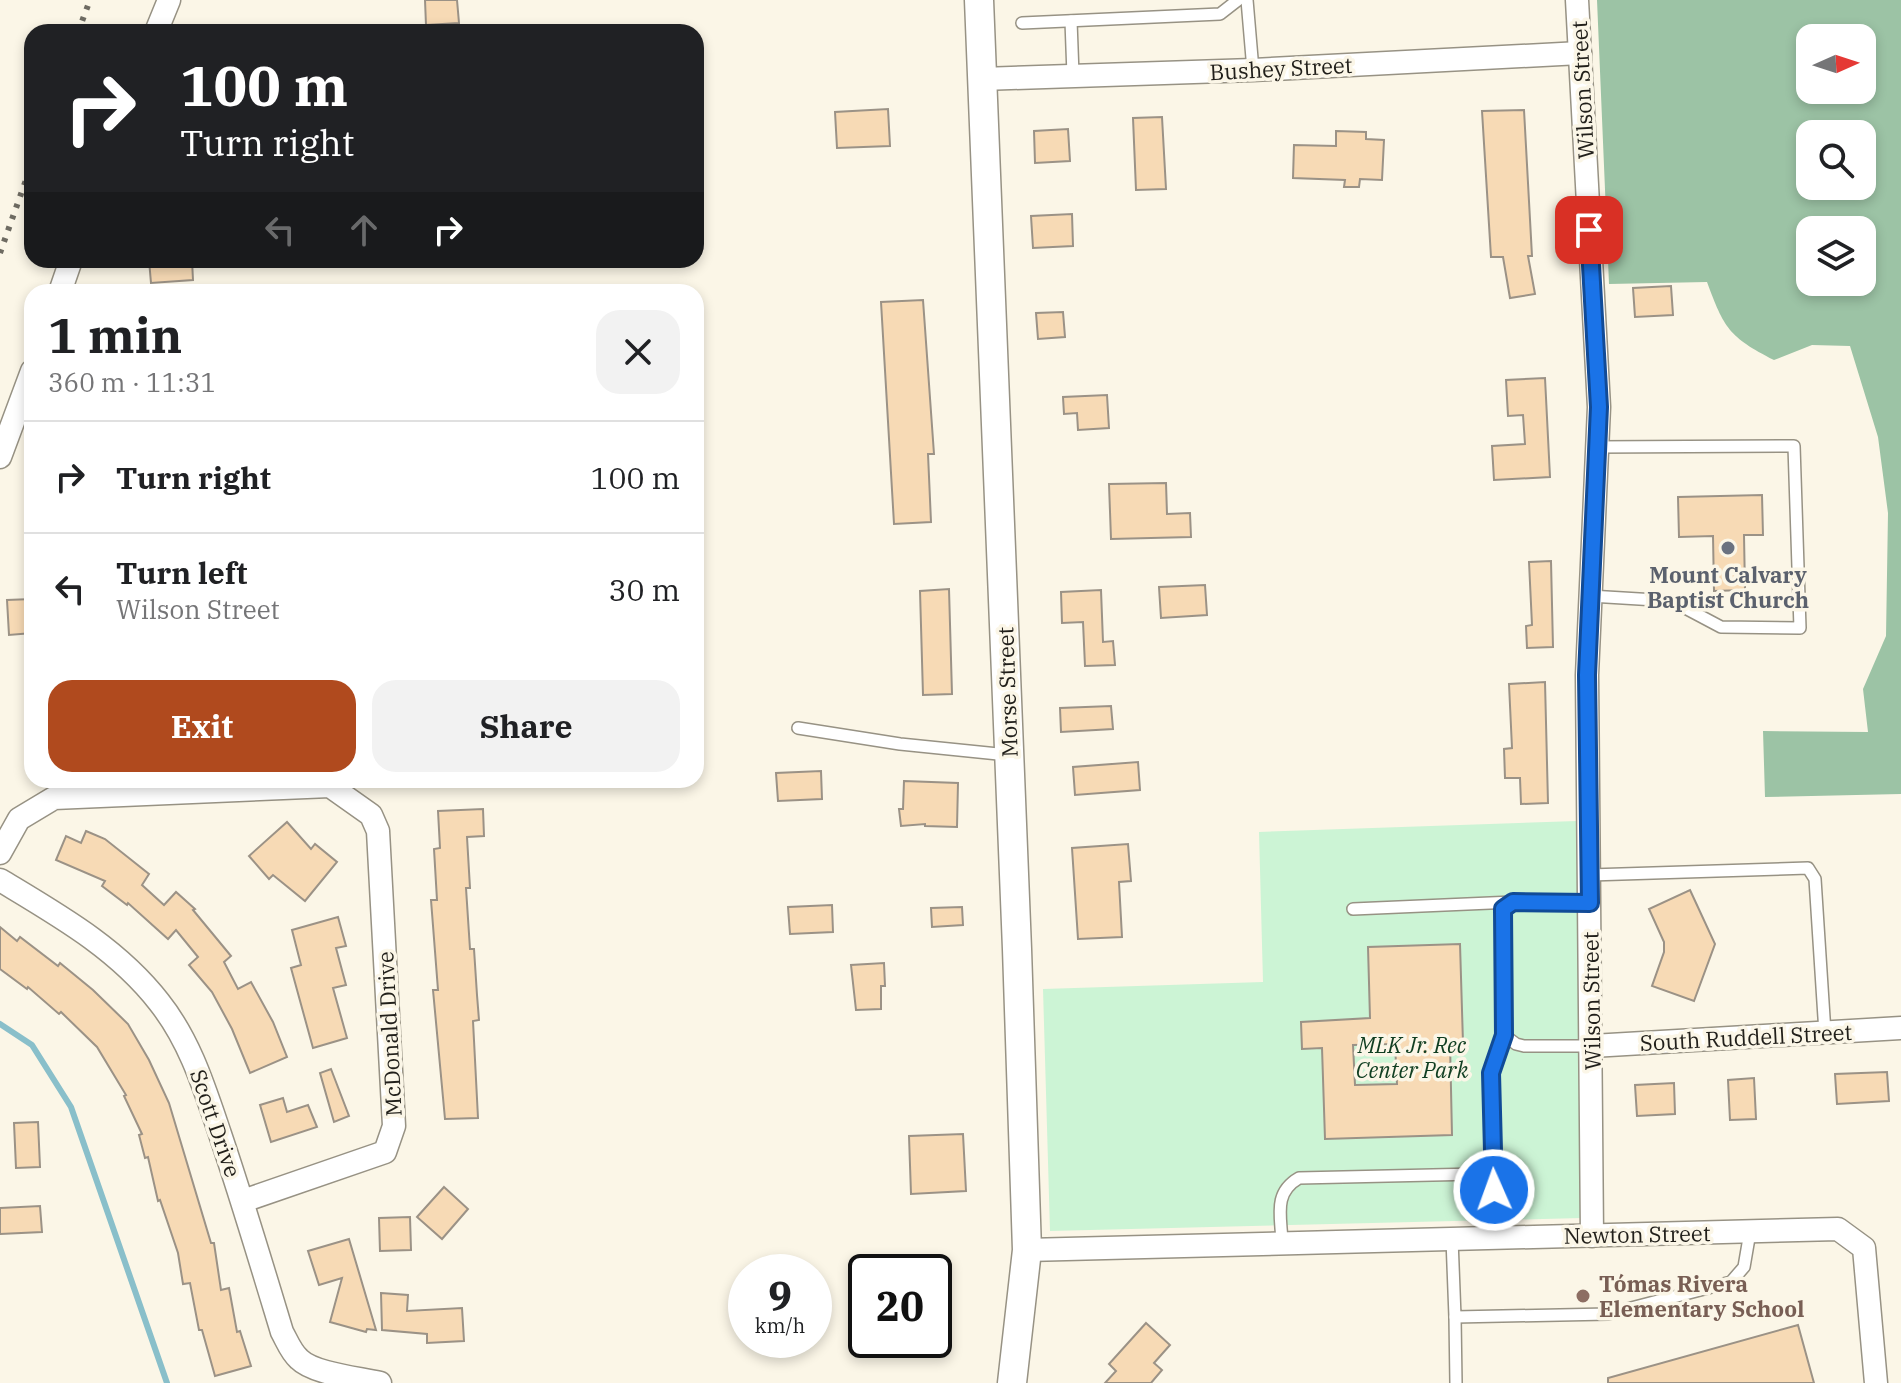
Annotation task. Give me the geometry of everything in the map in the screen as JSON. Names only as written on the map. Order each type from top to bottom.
[{"type":"street","points":[[159,24],[169,0]]},
{"type":"street","name":"Morse Street","points":[[979,0],[1027,1250],[1012,1383]]},
{"type":"street","name":"Wilson Street","points":[[1577,0],[1599,407],[1587,675],[1592,1236]]},
{"type":"street","name":"Bushey Street","points":[[982,79],[1253,70],[1580,53]]},
{"type":"street","points":[[0,457],[24,392]]},
{"type":"street","name":"McDonald Drive","points":[[0,853],[19,819],[54,798],[284,788]]},
{"type":"street","name":"McDonald Drive","points":[[243,1201],[385,1152],[394,1126],[378,831],[371,815],[333,788]]},
{"type":"street","name":"Scott Drive","points":[[0,880],[91,937],[132,971],[160,1003],[192,1054],[243,1201],[282,1332],[290,1348],[301,1361],[318,1369],[380,1383]]},
{"type":"street","name":"South Ruddell Street","points":[[1592,1046],[1901,1028]]},
{"type":"street","name":"Newton Street","points":[[1027,1250],[1838,1229],[1864,1248],[1876,1383]]},
{"type":"lane","points":[[1022,23],[1220,14],[1238,0]]},
{"type":"lane","points":[[1247,0],[1253,70]]},
{"type":"lane","points":[[1071,21],[1073,75]]},
{"type":"lane","points":[[1590,596],[1672,601],[1721,627],[1800,628],[1794,446],[1597,447]]},
{"type":"lane","points":[[798,728],[900,744],[1010,755]]},
{"type":"lane","points":[[1590,875],[1808,868],[1815,879],[1825,1033]]},
{"type":"lane","points":[[1353,909],[1513,902],[1590,903]]},
{"type":"lane","points":[[1497,1238],[1491,1073],[1504,1035],[1503,909],[1513,902]]},
{"type":"lane","points":[[1504,1035],[1524,1046],[1592,1046]]},
{"type":"lane","points":[[1282,1242],[1280,1200],[1287,1185],[1299,1178],[1477,1174],[1488,1181],[1494,1190]]},
{"type":"lane","points":[[1455,1317],[1608,1314],[1731,1282],[1744,1267],[1750,1232]]},
{"type":"lane","points":[[1452,1239],[1456,1383]]},
{"type":"green space","points":[[1597,0],[1901,0],[1901,794],[1765,797],[1763,731],[1868,732],[1863,689],[1886,636],[1888,513],[1878,437],[1850,346],[1812,345],[1774,360],[1747,345],[1730,330],[1707,282],[1609,284]]},
{"type":"green space","name":"MLK Jr. Rec Center Park","points":[[1577,821],[1582,1218],[1050,1231],[1043,989],[1263,982],[1259,832]]},
{"type":"building","points":[[425,0],[457,0],[459,23],[426,24]]},
{"type":"building","points":[[888,109],[890,146],[837,148],[835,112]]},
{"type":"building","points":[[1524,110],[1532,256],[1528,256],[1535,294],[1510,298],[1503,257],[1491,257],[1482,111]]},
{"type":"building","points":[[1162,117],[1166,189],[1136,190],[1133,118]]},
{"type":"building","points":[[1068,129],[1070,161],[1035,163],[1034,131]]},
{"type":"building","points":[[1336,131],[1366,132],[1366,139],[1384,140],[1382,180],[1360,179],[1359,187],[1344,187],[1345,180],[1293,178],[1294,145],[1336,146]]},
{"type":"building","points":[[1072,214],[1073,246],[1033,248],[1031,216]]},
{"type":"building","points":[[150,268],[192,268],[193,280],[151,283]]},
{"type":"building","points":[[1671,286],[1673,315],[1635,317],[1633,288]]},
{"type":"building","points":[[923,300],[934,454],[928,454],[931,522],[894,524],[881,302]]},
{"type":"building","points":[[1063,312],[1065,337],[1038,339],[1036,313]]},
{"type":"building","points":[[1545,378],[1550,477],[1494,480],[1492,446],[1525,444],[1523,415],[1508,416],[1506,380]]},
{"type":"building","points":[[1107,395],[1109,428],[1078,430],[1077,413],[1064,414],[1063,397]]},
{"type":"building","points":[[1166,483],[1167,514],[1190,513],[1191,537],[1111,539],[1109,484]]},
{"type":"building","name":"Mount Calvary Baptist Church","points":[[1762,495],[1763,535],[1744,535],[1745,590],[1714,591],[1713,536],[1679,537],[1678,497]]},
{"type":"building","points":[[1551,561],[1553,647],[1527,648],[1526,626],[1532,625],[1529,562]]},
{"type":"building","points":[[1205,585],[1207,615],[1161,618],[1159,587]]},
{"type":"building","points":[[949,589],[952,694],[923,695],[920,591]]},
{"type":"building","points":[[1101,590],[1103,642],[1113,641],[1115,665],[1085,666],[1083,622],[1062,623],[1061,592]]},
{"type":"building","points":[[24,599],[24,634],[9,635],[7,600]]},
{"type":"building","points":[[1545,682],[1548,803],[1521,804],[1520,778],[1505,778],[1504,749],[1512,748],[1509,684]]},
{"type":"building","points":[[1111,706],[1113,729],[1061,732],[1060,708]]},
{"type":"building","points":[[1138,762],[1140,790],[1075,795],[1073,767]]},
{"type":"building","points":[[821,771],[822,799],[778,801],[776,773]]},
{"type":"building","points":[[904,781],[958,783],[957,827],[925,824],[901,826],[899,809],[903,809]]},
{"type":"building","points":[[483,809],[484,836],[467,837],[470,888],[466,888],[479,1020],[473,1021],[478,1118],[445,1119],[433,990],[438,990],[431,900],[437,900],[434,849],[440,848],[438,811]]},
{"type":"building","points":[[287,822],[311,849],[315,844],[337,862],[305,901],[273,875],[269,879],[249,856]]},
{"type":"building","points":[[86,831],[105,839],[149,874],[142,885],[164,905],[176,892],[195,909],[231,956],[224,962],[238,989],[251,982],[273,1022],[287,1057],[250,1073],[212,992],[189,965],[198,957],[176,930],[168,939],[128,903],[102,886],[105,881],[56,860],[66,836],[81,843]]},
{"type":"building","points":[[1128,844],[1131,881],[1119,882],[1122,937],[1078,939],[1072,848]]},
{"type":"building","points":[[1690,890],[1715,944],[1694,1001],[1652,986],[1664,952],[1664,942],[1649,909]]},
{"type":"building","points":[[832,905],[833,932],[790,934],[788,907]]},
{"type":"building","points":[[962,907],[963,925],[932,927],[931,908]]},
{"type":"building","points":[[338,917],[346,946],[336,948],[346,985],[333,988],[347,1038],[313,1048],[291,968],[301,965],[292,930]]},
{"type":"building","points":[[0,927],[17,941],[20,937],[58,966],[60,963],[93,990],[128,1024],[149,1060],[169,1103],[211,1243],[214,1243],[221,1290],[229,1288],[237,1332],[240,1331],[251,1366],[215,1376],[202,1330],[199,1330],[190,1283],[183,1284],[178,1253],[158,1201],[148,1157],[145,1158],[139,1135],[142,1134],[126,1095],[97,1047],[61,1012],[59,1014],[28,987],[0,969]]},
{"type":"building","points":[[1460,944],[1463,1043],[1450,1043],[1452,1135],[1325,1139],[1322,1048],[1302,1049],[1301,1022],[1370,1018],[1368,947]],"holes":[[[1395,1044],[1397,1084],[1355,1085],[1353,1045]]]},
{"type":"building","points":[[884,963],[885,986],[881,986],[881,1009],[856,1010],[851,965]]},
{"type":"building","points":[[331,1069],[349,1116],[334,1122],[320,1073]]},
{"type":"building","points":[[1887,1072],[1889,1101],[1837,1104],[1835,1074]]},
{"type":"building","points":[[1754,1078],[1756,1119],[1730,1120],[1728,1080]]},
{"type":"building","points":[[1674,1083],[1675,1114],[1637,1116],[1635,1085]]},
{"type":"building","points":[[283,1098],[287,1112],[308,1105],[317,1127],[271,1142],[260,1105]]},
{"type":"building","points":[[38,1122],[40,1167],[16,1168],[14,1123]]},
{"type":"building","points":[[963,1134],[966,1191],[911,1194],[909,1136]]},
{"type":"building","points":[[444,1187],[468,1209],[442,1239],[417,1217]]},
{"type":"building","points":[[40,1206],[42,1232],[0,1234],[0,1208]]},
{"type":"building","points":[[410,1217],[411,1250],[380,1251],[379,1218]]},
{"type":"building","points":[[349,1239],[376,1330],[367,1329],[366,1332],[330,1322],[342,1278],[319,1285],[308,1251]]},
{"type":"building","points":[[381,1293],[408,1295],[407,1311],[462,1308],[464,1341],[427,1343],[427,1334],[382,1330]]},
{"type":"building","points":[[1146,1323],[1170,1345],[1154,1363],[1162,1370],[1151,1383],[1105,1383],[1116,1371],[1109,1364]]},
{"type":"building","points":[[1798,1325],[1814,1383],[1608,1383],[1608,1378]]},
{"type":"waterway","points":[[0,1024],[32,1045],[71,1107],[167,1383]]},
{"type":"railway","points":[[81,24],[90,0]]},
{"type":"railway","points":[[0,253],[24,186]]},
{"type":"place","name":"Mount Calvary Baptist Church","points":[[1728,548]]},
{"type":"place","name":"Tómas Rivera Elementary School","points":[[1583,1296]]},
{"type":"route","points":[[1494,1190],[1491,1073],[1504,1035],[1503,909],[1513,902],[1590,903],[1587,675],[1599,407],[1589,230]]}]
